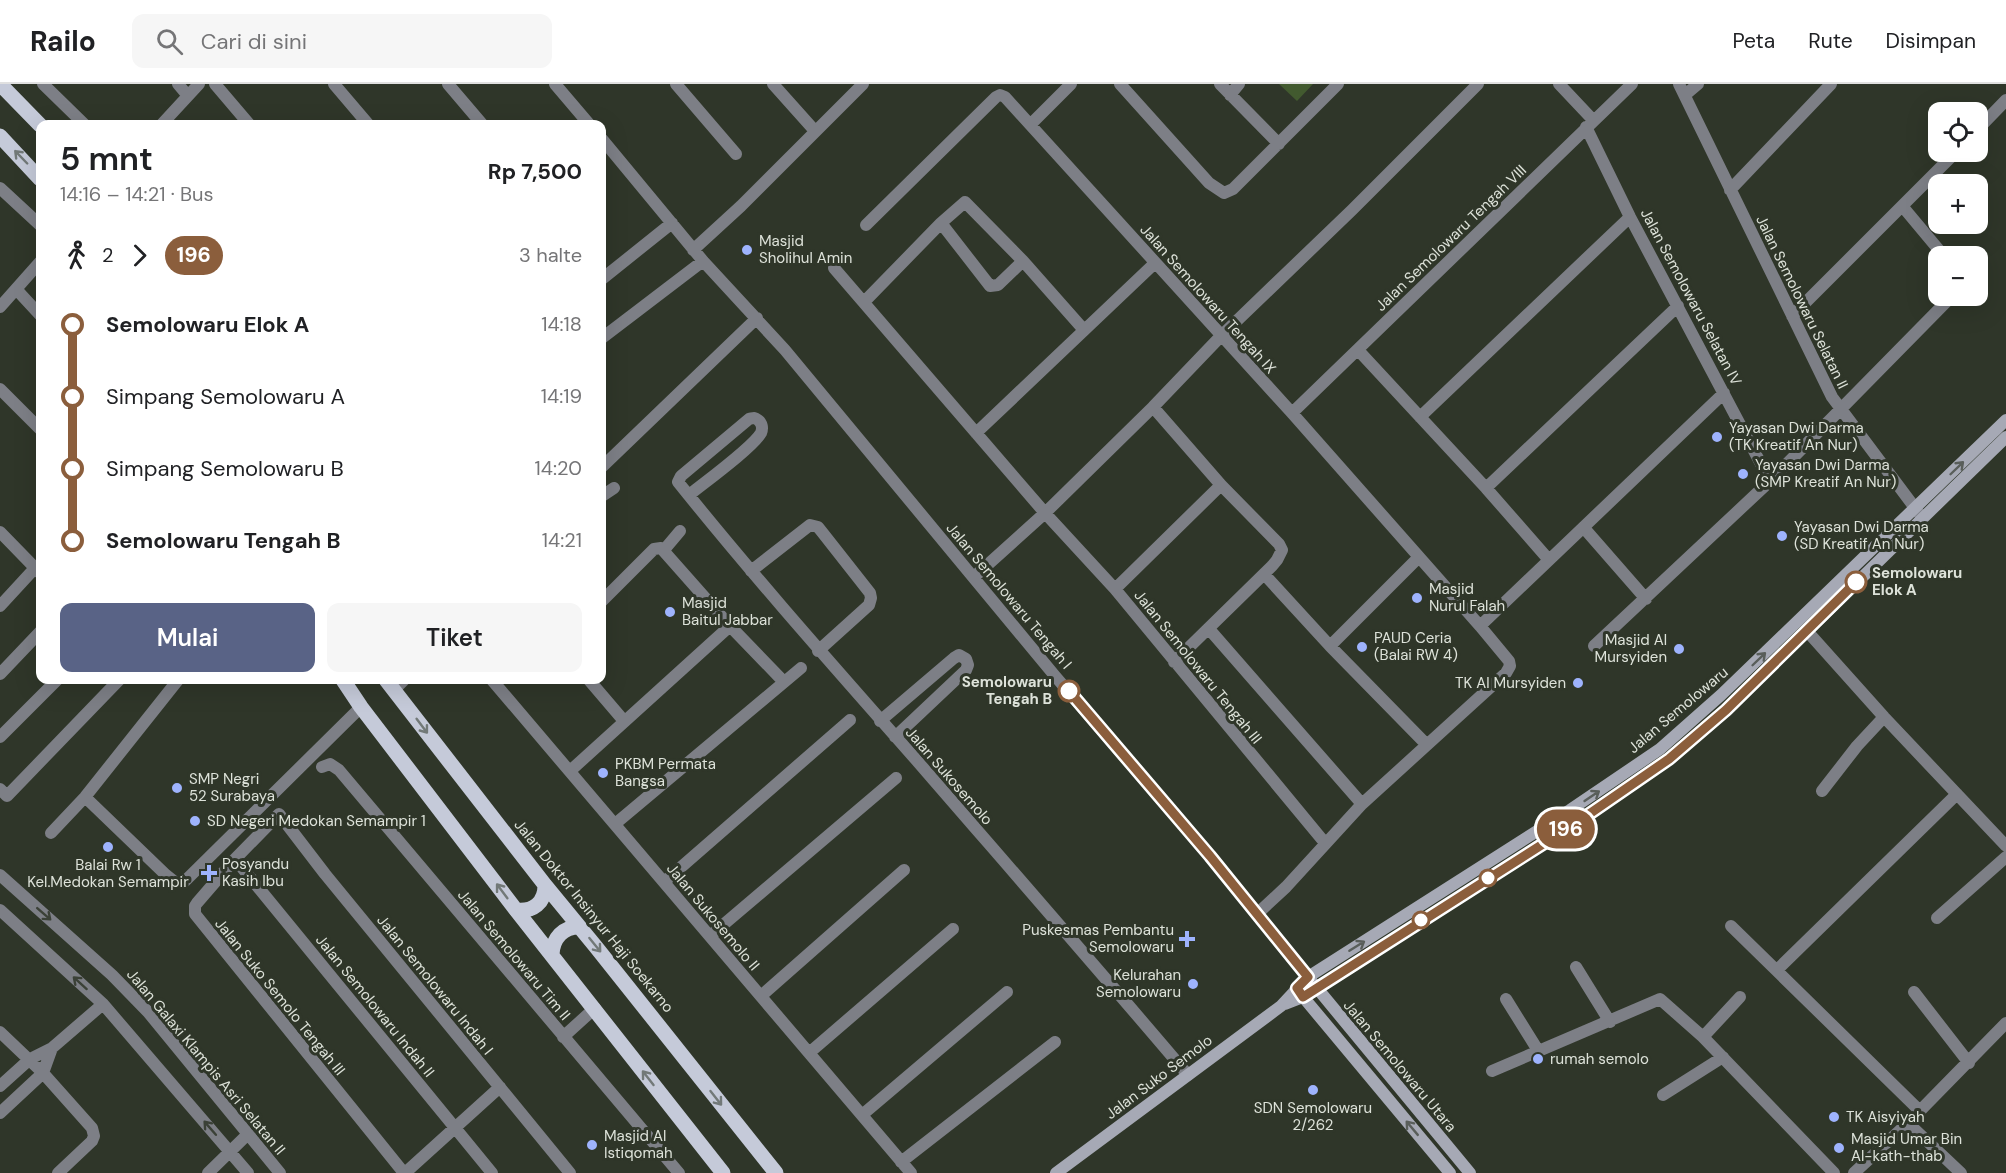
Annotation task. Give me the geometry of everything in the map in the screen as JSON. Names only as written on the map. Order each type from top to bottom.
[{"type":"main road","points":[[0,84],[36,121]]},
{"type":"main road","points":[[0,136],[36,175]]},
{"type":"main road","name":"Jalan Semolowaru","points":[[1312,982],[1579,821],[1669,759],[1726,710],[1807,631],[2006,420]]},
{"type":"main road","name":"Jalan Semolowaru","points":[[1300,993],[1312,982],[1660,749],[1919,513],[2006,437]]},
{"type":"main road","points":[[346,684],[516,910],[723,1173]]},
{"type":"main road","name":"Jalan Doktor Insinyur Haji Soekarno","points":[[396,684],[544,885],[776,1173]]},
{"type":"main road","points":[[1660,749],[1669,759]]},
{"type":"main road","points":[[516,910],[525,911],[537,905],[544,894],[544,885]]},
{"type":"main road","points":[[552,954],[554,943],[560,934],[569,928],[579,927]]},
{"type":"main road","name":"Jalan Semolowaru Utara","points":[[1312,982],[1470,1173]]},
{"type":"main road","name":"Jalan Suko Semolo","points":[[1056,1173],[1300,993]]},
{"type":"main road","name":"Jalan Semolowaru Utara","points":[[1300,993],[1450,1173]]},
{"type":"street","points":[[43,84],[80,120]]},
{"type":"street","points":[[178,84],[188,96]]},
{"type":"street","points":[[166,120],[199,84]]},
{"type":"street","points":[[215,84],[246,120]]},
{"type":"street","points":[[334,84],[365,120]]},
{"type":"street","points":[[448,84],[479,120]]},
{"type":"street","points":[[555,84],[586,120]]},
{"type":"street","points":[[676,84],[736,154]]},
{"type":"street","points":[[773,84],[815,131]]},
{"type":"street","points":[[693,250],[741,206],[863,84]]},
{"type":"street","points":[[1031,124],[1071,84]]},
{"type":"street","points":[[1120,84],[1209,183],[1224,193],[1233,189],[1338,84]]},
{"type":"street","points":[[1220,84],[1279,144]]},
{"type":"street","points":[[1230,95],[1239,84]]},
{"type":"street","points":[[974,577],[1045,513],[1153,407],[1221,336],[1478,84]]},
{"type":"street","name":"Jalan Semolowaru Selatan IV","points":[[1559,84],[1589,124],[1630,217],[1770,481]]},
{"type":"street","name":"Jalan Semolowaru Tengah VIII","points":[[1292,413],[1632,84]]},
{"type":"street","points":[[1682,90],[1698,84]]},
{"type":"street","points":[[1730,190],[1831,84]]},
{"type":"street","name":"Jalan Semolowaru Selatan II","points":[[1682,90],[1826,387],[1840,409],[1919,513]]},
{"type":"street","name":"Jalan Semolowaru Tengah IX","points":[[866,225],[998,95],[1005,97],[1292,413],[1509,661],[1508,670],[1427,745]]},
{"type":"street","points":[[1988,119],[2006,100]]},
{"type":"street","name":"Jalan Semolowaru Tengah I","points":[[606,144],[693,250],[757,318],[1312,982]]},
{"type":"street","points":[[1792,316],[1946,162]]},
{"type":"street","points":[[0,188],[36,221]]},
{"type":"street","points":[[865,302],[960,203],[966,202],[1023,261],[1084,330]]},
{"type":"street","points":[[1903,207],[1936,246]]},
{"type":"street","points":[[1420,417],[1630,217]]},
{"type":"street","points":[[606,276],[672,223]]},
{"type":"street","points":[[940,223],[990,286],[998,285],[1023,261]]},
{"type":"street","points":[[606,335],[703,261]]},
{"type":"street","points":[[976,433],[1155,263]]},
{"type":"street","points":[[0,307],[36,266]]},
{"type":"street","name":"Jalan Semolowaru Tengah III","points":[[834,268],[1045,513],[1115,589],[1325,843]]},
{"type":"street","points":[[16,289],[36,311]]},
{"type":"street","points":[[1486,488],[1678,306]]},
{"type":"street","points":[[1594,646],[1770,481],[1942,306]]},
{"type":"street","points":[[606,463],[757,318]]},
{"type":"street","points":[[1358,350],[1486,488],[1549,560]]},
{"type":"street","points":[[0,389],[36,425]]},
{"type":"street","points":[[1480,626],[1724,393]]},
{"type":"street","points":[[1153,407],[1221,485],[1281,546],[1282,550],[1277,560],[1264,574],[1174,662]]},
{"type":"street","points":[[749,419],[756,419],[761,423],[760,434],[745,449],[688,495],[678,482],[681,476],[749,419]]},
{"type":"street","points":[[1115,589],[1221,485]]},
{"type":"street","points":[[606,493],[614,488]]},
{"type":"street","name":"Jalan Sukosemolo","points":[[688,495],[818,651],[1188,1075]]},
{"type":"street","points":[[751,571],[805,528],[813,525],[822,532],[870,593],[871,598],[869,605],[818,651]]},
{"type":"street","points":[[1584,528],[1646,599]]},
{"type":"street","points":[[664,550],[680,531]]},
{"type":"street","points":[[0,532],[36,569]]},
{"type":"street","points":[[606,597],[654,549],[664,550],[730,626],[784,682]]},
{"type":"street","points":[[1330,646],[1419,557]]},
{"type":"street","points":[[0,606],[36,573]]},
{"type":"street","points":[[1257,914],[1286,887],[1362,804],[1427,745],[1330,646],[1264,574]]},
{"type":"street","points":[[570,771],[730,626]]},
{"type":"street","points":[[1209,629],[1362,804]]},
{"type":"street","points":[[1807,631],[1884,717],[2006,846]]},
{"type":"street","points":[[0,674],[36,636]]},
{"type":"street","points":[[880,721],[954,658],[959,655],[966,659],[968,665],[966,670],[895,737]]},
{"type":"street","points":[[615,824],[801,668]]},
{"type":"street","points":[[0,737],[53,684]]},
{"type":"street","points":[[4,792],[115,684]]},
{"type":"street","points":[[51,833],[85,797],[175,684]]},
{"type":"street","name":"Jalan Sukosemolo II","points":[[495,684],[911,1173]]},
{"type":"street","points":[[592,684],[624,721]]},
{"type":"street","points":[[85,797],[166,875],[176,883],[183,883],[362,707]]},
{"type":"street","points":[[1822,791],[1857,746],[1884,717]]},
{"type":"street","points":[[664,882],[850,720]]},
{"type":"street","name":"Jalan Semolowaru Tim II","points":[[322,767],[330,764],[339,770],[679,1173]]},
{"type":"street","points":[[710,936],[896,778]]},
{"type":"street","points":[[1778,969],[1957,794]]},
{"type":"street","name":"Jalan Suko Semolo Tengah III","points":[[279,814],[235,858],[197,903],[195,914],[404,1173]]},
{"type":"street","name":"Jalan Semolowaru Indah I","points":[[279,814],[325,874],[570,1173]]},
{"type":"street","points":[[1937,918],[2006,856]]},
{"type":"street","name":"Jalan Semolowaru Indah II","points":[[235,858],[492,1173]]},
{"type":"street","points":[[761,996],[904,870]]},
{"type":"street","name":"Jalan Galaxi Klampis Asri Selatan II","points":[[0,875],[75,940],[148,1012],[280,1173]]},
{"type":"street","points":[[0,910],[103,1004],[248,1173]]},
{"type":"street","points":[[1731,926],[1778,969],[1920,1111]]},
{"type":"street","points":[[809,1053],[953,929]]},
{"type":"street","points":[[1576,967],[1610,1022]]},
{"type":"street","points":[[862,1115],[1006,992]]},
{"type":"street","points":[[1914,992],[1969,1063]]},
{"type":"street","points":[[1703,1037],[1740,997]]},
{"type":"street","points":[[1506,999],[1539,1052]]},
{"type":"street","points":[[1492,1071],[1660,999],[1703,1037],[1834,1173]]},
{"type":"street","points":[[0,1086],[30,1059],[52,1048],[103,1004]]},
{"type":"street","points":[[563,1037],[595,1008]]},
{"type":"street","points":[[1854,1173],[1969,1063],[2006,1023]]},
{"type":"street","points":[[0,1032],[30,1059],[92,1128],[92,1141],[58,1173]]},
{"type":"street","points":[[902,1162],[1055,1042]]},
{"type":"street","points":[[0,1113],[43,1073],[52,1048]]},
{"type":"street","points":[[1663,1095],[1723,1057]]},
{"type":"street","points":[[404,1173],[500,1087]]},
{"type":"street","points":[[1908,1123],[1961,1173]]},
{"type":"street","points":[[208,1173],[248,1134]]},
{"type":"green space","points":[[1279,84],[1313,84],[1297,101]]},
{"type":"bus line","name":"196","points":[[1069,691],[1290,953],[1308,977],[1297,988],[1303,997],[1579,821],[1669,759],[1726,710],[1856,582]]},
{"type":"place","name":"Masjid Sholihul Amin","points":[[747,250]]},
{"type":"place","name":"Yayasan Dwi Darma (TK Kreatif An Nur)","points":[[1717,437]]},
{"type":"place","name":"Yayasan Dwi Darma (SMP Kreatif An Nur)","points":[[1743,474]]},
{"type":"place","name":"Yayasan Dwi Darma (SD Kreatif An Nur)","points":[[1782,536]]},
{"type":"place","name":"Semolowaru Elok A","points":[[1856,582]]},
{"type":"place","name":"Masjid Nurul Falah","points":[[1417,598]]},
{"type":"place","name":"Masjid Baitul Jabbar","points":[[670,612]]},
{"type":"place","name":"PAUD Ceria (Balai RW 4)","points":[[1362,647]]},
{"type":"place","name":"Masjid Al Mursyiden","points":[[1679,649]]},
{"type":"place","name":"TK Al Mursyiden","points":[[1578,683]]},
{"type":"place","name":"Semolowaru Tengah B","points":[[1069,691]]},
{"type":"place","name":"PKBM Permata Bangsa","points":[[603,773]]},
{"type":"place","name":"SMP Negri 52 Surabaya","points":[[177,788]]},
{"type":"place","name":"SD Negeri Medokan Semampir 1","points":[[195,821]]},
{"type":"place","name":"Balai Rw 1 Kel.Medokan Semampir","points":[[108,847]]},
{"type":"place","name":"Posyandu Kasih Ibu","points":[[209,873]]},
{"type":"place","name":"Puskesmas Pembantu Semolowaru","points":[[1187,939]]},
{"type":"place","name":"Kelurahan Semolowaru","points":[[1193,984]]},
{"type":"place","name":"rumah semolo","points":[[1538,1059]]},
{"type":"place","name":"SDN Semolowaru 2/262","points":[[1313,1090]]},
{"type":"place","name":"TK Aisyiyah","points":[[1834,1117]]},
{"type":"place","name":"Masjid Al Istiqomah","points":[[592,1145]]},
{"type":"place","name":"Masjid Umar Bin Al-kath-thab","points":[[1839,1148]]}]
